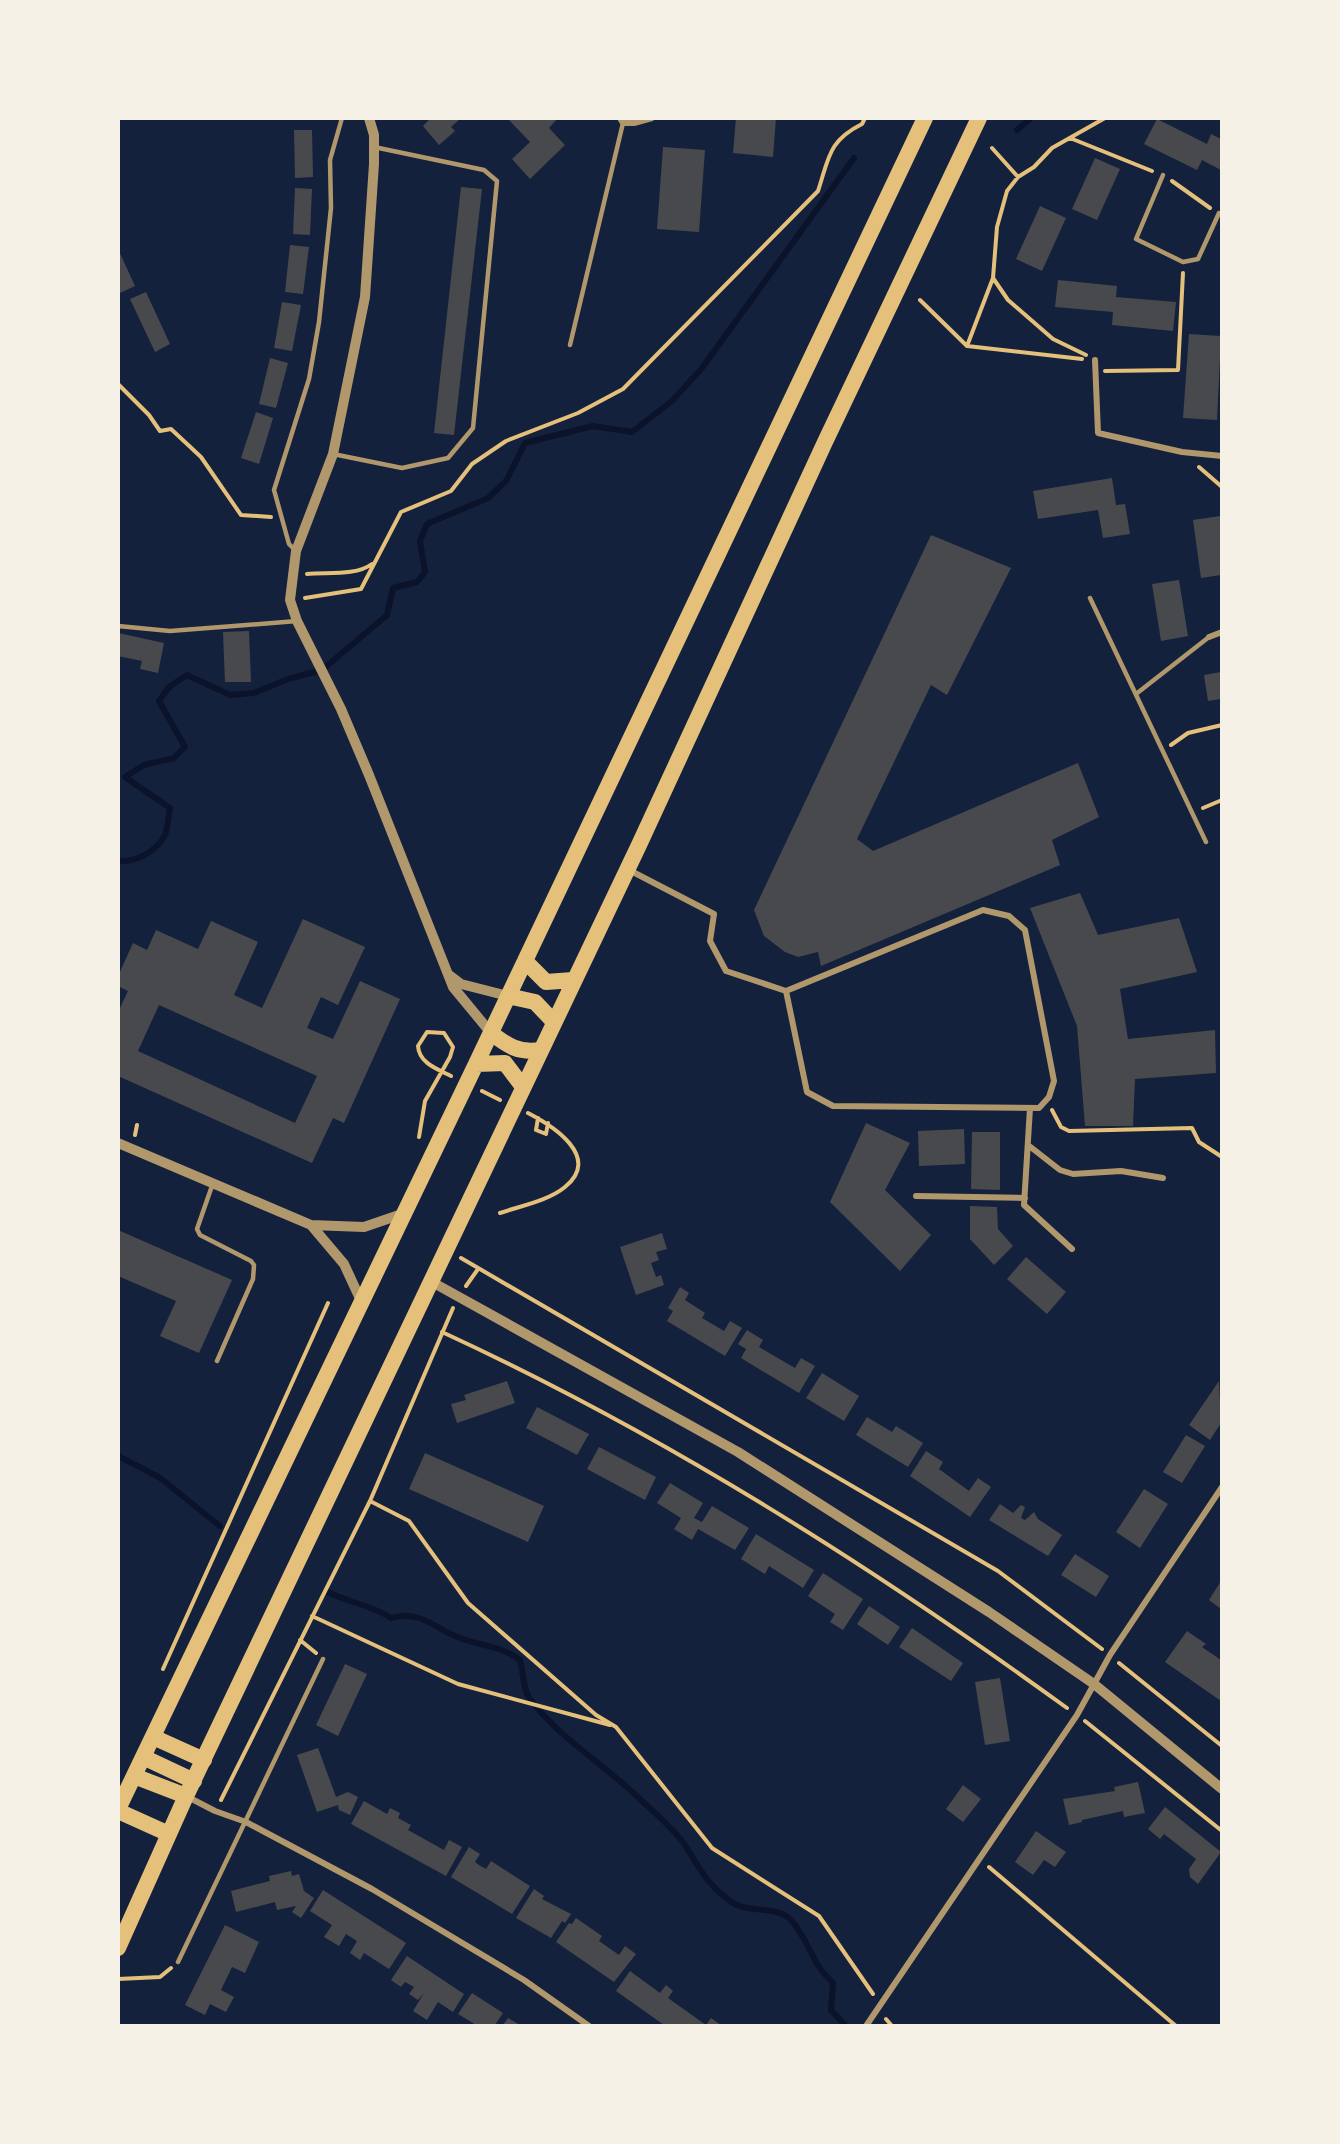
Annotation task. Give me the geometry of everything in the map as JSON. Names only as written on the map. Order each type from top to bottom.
[{"type":"highway","points":[[169,1834],[118,1810],[491,1033],[925,118]]},
{"type":"highway","points":[[118,1948],[186,1796],[432,1282],[979,118]]},
{"type":"highway","points":[[525,961],[546,982],[573,980]]},
{"type":"highway","points":[[508,996],[535,1002],[554,1022]]},
{"type":"highway","points":[[491,1033],[512,1049],[526,1052],[540,1050]]},
{"type":"highway","points":[[476,1064],[505,1063],[523,1087]]},
{"type":"highway","points":[[153,1737],[204,1760]]},
{"type":"highway","points":[[143,1756],[194,1781]]},
{"type":"highway","points":[[134,1776],[186,1796]]},
{"type":"street","points":[[369,118],[374,147],[365,297],[333,454],[296,551],[290,600],[315,659],[342,709],[453,987],[491,1033]]},
{"type":"street","points":[[622,121],[634,123],[652,118]]},
{"type":"street","points":[[1095,360],[1098,434],[1182,452],[1221,456]]},
{"type":"street","points":[[1209,637],[1221,632]]},
{"type":"street","points":[[627,869],[714,914],[710,941],[726,971],[786,991],[983,910],[1009,916],[1025,930],[1054,1081],[1046,1100],[1039,1108],[833,1106],[807,1092],[786,991]]},
{"type":"street","points":[[449,975],[461,984],[508,996]]},
{"type":"street","points":[[1030,1108],[1024,1205],[1072,1249]]},
{"type":"street","points":[[118,1143],[310,1225],[364,1227],[405,1213]]},
{"type":"street","points":[[1028,1145],[1060,1170],[1073,1174],[1121,1171],[1163,1178]]},
{"type":"street","points":[[916,1196],[1025,1198]]},
{"type":"street","points":[[310,1225],[344,1264],[362,1303]]},
{"type":"street","points":[[432,1282],[738,1452],[989,1612],[1094,1684],[1221,1789]]},
{"type":"street","points":[[866,2025],[1077,1715],[1110,1655],[1221,1487]]},
{"type":"street","points":[[186,1796],[215,1812],[246,1822],[383,1895],[524,1980],[589,2025]]},
{"type":"lane","points":[[296,551],[290,544],[284,517],[274,490],[309,379],[317,334],[331,208],[330,160],[342,118]]},
{"type":"lane","points":[[570,345],[622,121]]},
{"type":"lane","points":[[333,454],[402,468],[448,458],[473,428],[497,181],[484,171],[374,147]]},
{"type":"lane","points":[[1163,175],[1136,239],[1183,262],[1198,259],[1220,214]]},
{"type":"lane","points":[[1090,598],[1194,812],[1206,842]]},
{"type":"lane","points":[[118,627],[170,631],[297,621]]},
{"type":"lane","points":[[1136,694],[1209,637]]},
{"type":"lane","points":[[213,1183],[197,1229],[200,1235],[251,1261],[255,1270],[254,1280],[218,1361]]},
{"type":"lane","points":[[178,1962],[323,1659]]},
{"type":"path","points":[[290,600],[361,589],[402,512],[451,491],[472,464],[506,441],[578,414],[623,389],[818,191],[832,148],[844,133],[862,124],[865,118]]},
{"type":"path","points":[[967,346],[993,278],[999,216],[1007,191],[1018,177],[1034,167],[1052,148],[1106,118]]},
{"type":"path","points":[[1069,138],[1163,175],[1220,214]]},
{"type":"path","points":[[992,148],[1018,177]]},
{"type":"path","points":[[1096,371],[1178,370],[1183,262]]},
{"type":"path","points":[[993,278],[1008,300],[1030,316],[1053,339],[1095,360]]},
{"type":"path","points":[[920,300],[967,346],[1035,356],[1095,360]]},
{"type":"path","points":[[118,384],[149,415],[160,431],[171,429],[201,457],[241,515],[284,517]]},
{"type":"path","points":[[1182,452],[1221,487]]},
{"type":"path","points":[[292,576],[334,571],[353,573],[364,571],[373,564]]},
{"type":"path","points":[[1163,751],[1188,733],[1221,725]]},
{"type":"path","points":[[1194,812],[1221,800]]},
{"type":"path","points":[[419,1137],[425,1101],[435,1083],[440,1075],[445,1066],[450,1057],[453,1047],[444,1033],[427,1032],[418,1046],[421,1058],[438,1070],[448,1075],[458,1079]]},
{"type":"path","points":[[478,1089],[508,1104]]},
{"type":"path","points":[[1046,1100],[1061,1127],[1069,1131],[1192,1128],[1199,1142],[1221,1157]]},
{"type":"path","points":[[500,1213],[566,1187],[576,1172],[577,1152],[564,1134],[548,1121],[518,1108]]},
{"type":"path","points":[[447,1250],[998,1570],[1110,1655],[1221,1746]]},
{"type":"path","points":[[162,1670],[328,1303]]},
{"type":"path","points":[[215,1812],[370,1501],[442,1332],[543,1379],[722,1478],[972,1639],[1077,1715],[1221,1831]]},
{"type":"path","points":[[370,1501],[409,1521],[468,1603],[596,1715],[616,1727],[712,1848],[819,1916],[880,2005]]},
{"type":"path","points":[[312,1616],[458,1684],[616,1727]]},
{"type":"path","points":[[300,1640],[323,1659]]},
{"type":"path","points":[[978,1861],[990,1868],[1176,2025]]},
{"type":"path","points":[[118,1979],[160,1977],[178,1962]]},
{"type":"building","points":[[431,118],[461,118],[451,127],[455,131],[439,145],[423,126]]},
{"type":"building","points":[[507,118],[558,118],[549,128],[565,145],[530,179],[512,159],[530,142]]},
{"type":"building","points":[[736,118],[776,118],[773,157],[733,153]]},
{"type":"building","points":[[1157,119],[1207,144],[1211,134],[1221,139],[1221,170],[1202,160],[1197,170],[1144,144]]},
{"type":"building","points":[[294,130],[312,130],[313,177],[295,178]]},
{"type":"building","points":[[663,147],[705,150],[699,232],[657,229]]},
{"type":"building","points":[[1095,158],[1120,169],[1097,220],[1072,209]]},
{"type":"building","points":[[461,187],[482,189],[454,435],[434,433]]},
{"type":"building","points":[[295,188],[312,189],[310,235],[293,234]]},
{"type":"building","points":[[1040,206],[1066,218],[1042,271],[1016,259]]},
{"type":"building","points":[[290,245],[309,247],[303,294],[285,292]]},
{"type":"building","points":[[118,249],[135,286],[120,293],[118,291]]},
{"type":"building","points":[[1058,280],[1117,286],[1116,297],[1176,302],[1173,331],[1112,325],[1113,312],[1055,307]]},
{"type":"building","points":[[146,292],[170,344],[155,352],[130,299]]},
{"type":"building","points":[[282,302],[301,305],[292,351],[274,348]]},
{"type":"building","points":[[1189,334],[1221,336],[1217,420],[1183,418]]},
{"type":"building","points":[[270,358],[288,363],[276,408],[259,404]]},
{"type":"building","points":[[256,412],[273,418],[259,464],[241,458]]},
{"type":"building","points":[[1112,478],[1116,505],[1125,504],[1130,534],[1103,538],[1098,510],[1038,519],[1033,491]]},
{"type":"building","points":[[1220,516],[1221,575],[1201,578],[1193,520]]},
{"type":"building","points":[[931,535],[1011,568],[947,695],[931,685],[857,839],[873,851],[1078,763],[1099,817],[1052,840],[1060,865],[821,966],[818,952],[798,957],[785,952],[764,936],[754,910]]},
{"type":"building","points":[[1179,580],[1188,636],[1161,641],[1152,584]]},
{"type":"building","points":[[249,631],[251,682],[225,682],[223,632]]},
{"type":"building","points":[[118,633],[164,643],[158,673],[140,669],[142,661],[118,656]]},
{"type":"building","points":[[1221,672],[1221,699],[1208,701],[1204,675]]},
{"type":"building","points":[[1080,893],[1098,935],[1179,918],[1197,972],[1120,989],[1128,1039],[1215,1030],[1216,1073],[1135,1079],[1133,1126],[1085,1126],[1077,1026],[1030,908]]},
{"type":"building","points":[[303,919],[365,947],[338,1005],[321,997],[307,1028],[333,1039],[360,981],[400,999],[344,1123],[333,1118],[312,1163],[118,1076],[118,1012],[128,991],[118,986],[118,976],[133,943],[147,950],[156,930],[198,949],[211,921],[258,942],[234,995],[262,1008]],"holes":[[[159,1005],[317,1076],[295,1123],[138,1051]]]},
{"type":"building","points":[[866,1123],[910,1143],[885,1190],[931,1235],[900,1271],[830,1202]]},
{"type":"building","points":[[964,1129],[965,1164],[919,1166],[918,1131]]},
{"type":"building","points":[[972,1132],[1000,1132],[1000,1190],[971,1189]]},
{"type":"building","points":[[970,1206],[997,1207],[998,1229],[1013,1246],[994,1265],[970,1239]]},
{"type":"building","points":[[118,1230],[232,1280],[199,1353],[160,1336],[176,1301],[118,1276]]},
{"type":"building","points":[[662,1233],[667,1249],[656,1252],[659,1260],[651,1263],[656,1277],[661,1275],[664,1285],[636,1295],[620,1247]]},
{"type":"building","points":[[1026,1257],[1066,1292],[1047,1314],[1007,1279]]},
{"type":"building","points":[[680,1287],[689,1293],[685,1300],[705,1313],[702,1318],[724,1331],[730,1321],[742,1328],[725,1356],[667,1321],[673,1311],[668,1308]]},
{"type":"building","points":[[747,1330],[763,1340],[759,1347],[795,1368],[801,1358],[815,1366],[799,1393],[741,1358],[746,1349],[738,1344]]},
{"type":"building","points":[[822,1373],[859,1396],[844,1421],[806,1398]]},
{"type":"building","points":[[507,1381],[515,1403],[457,1423],[451,1404],[466,1400],[464,1395]]},
{"type":"building","points":[[1219,1381],[1221,1423],[1210,1440],[1189,1425]]},
{"type":"building","points":[[537,1407],[589,1434],[577,1455],[526,1428]]},
{"type":"building","points":[[867,1417],[892,1432],[896,1426],[923,1443],[908,1467],[856,1435]]},
{"type":"building","points":[[1186,1435],[1205,1446],[1182,1483],[1163,1472]]},
{"type":"building","points":[[599,1447],[656,1477],[645,1500],[587,1469]]},
{"type":"building","points":[[926,1451],[943,1462],[939,1469],[969,1491],[978,1478],[991,1487],[970,1517],[910,1476]]},
{"type":"building","points":[[425,1453],[544,1506],[528,1542],[409,1489]]},
{"type":"building","points":[[670,1483],[703,1503],[694,1518],[702,1522],[712,1506],[749,1528],[735,1550],[698,1529],[692,1540],[674,1529],[681,1518],[657,1503]]},
{"type":"building","points":[[1144,1489],[1168,1504],[1140,1548],[1116,1532]]},
{"type":"building","points":[[1000,1504],[1013,1513],[1021,1505],[1025,1507],[1021,1518],[1025,1520],[1034,1512],[1038,1519],[1062,1535],[1048,1556],[989,1520]]},
{"type":"building","points":[[756,1534],[814,1570],[803,1588],[769,1566],[765,1574],[741,1559]]},
{"type":"building","points":[[1075,1554],[1109,1576],[1096,1597],[1061,1575]]},
{"type":"building","points":[[823,1573],[863,1599],[843,1630],[830,1622],[835,1614],[808,1596]]},
{"type":"building","points":[[1221,1581],[1221,1609],[1209,1600]]},
{"type":"building","points":[[869,1606],[900,1627],[888,1645],[857,1624]]},
{"type":"building","points":[[912,1628],[963,1663],[951,1681],[899,1647]]},
{"type":"building","points":[[1187,1631],[1206,1644],[1202,1647],[1221,1660],[1221,1701],[1165,1662]]},
{"type":"building","points":[[345,1664],[367,1674],[338,1736],[316,1725]]},
{"type":"building","points":[[1000,1678],[1010,1741],[985,1745],[975,1682]]},
{"type":"building","points":[[318,1748],[336,1797],[348,1792],[358,1797],[350,1815],[339,1810],[338,1805],[317,1812],[297,1755]]},
{"type":"building","points":[[1138,1782],[1145,1813],[1124,1817],[1123,1811],[1069,1825],[1063,1799],[1115,1791],[1114,1787]]},
{"type":"building","points":[[963,1785],[981,1799],[963,1822],[946,1809]]},
{"type":"building","points":[[364,1801],[387,1814],[390,1808],[400,1813],[398,1818],[411,1825],[408,1830],[444,1850],[449,1840],[462,1847],[446,1876],[351,1824]]},
{"type":"building","points":[[1165,1807],[1221,1852],[1198,1884],[1190,1877],[1189,1869],[1196,1859],[1164,1834],[1160,1839],[1148,1829]]},
{"type":"building","points":[[1036,1831],[1066,1852],[1055,1867],[1044,1860],[1033,1875],[1015,1862]]},
{"type":"building","points":[[469,1847],[480,1854],[475,1862],[479,1865],[486,1869],[491,1861],[530,1886],[512,1914],[451,1877]]},
{"type":"building","points":[[291,1871],[292,1876],[299,1874],[304,1891],[314,1898],[301,1918],[292,1912],[296,1906],[277,1910],[275,1902],[236,1912],[231,1891],[270,1881],[269,1876]]},
{"type":"building","points":[[534,1889],[544,1896],[542,1899],[571,1914],[565,1923],[562,1921],[551,1938],[516,1918]]},
{"type":"building","points":[[323,1890],[406,1943],[389,1969],[364,1953],[360,1960],[350,1953],[357,1941],[346,1934],[339,1946],[324,1937],[332,1925],[310,1911]]},
{"type":"building","points":[[576,1918],[602,1936],[599,1941],[619,1955],[625,1946],[636,1954],[614,1982],[556,1942],[569,1923],[572,1924]]},
{"type":"building","points":[[225,1925],[259,1942],[245,1973],[232,1967],[221,1990],[234,1997],[226,2012],[210,2004],[205,2015],[185,2005]]},
{"type":"building","points":[[407,1956],[464,1994],[453,2012],[438,2002],[427,2020],[413,2011],[424,1993],[418,2000],[409,1994],[414,1987],[405,1982],[401,1987],[391,1980]]},
{"type":"building","points":[[630,1971],[660,1993],[666,1985],[673,1991],[668,1998],[706,2025],[664,2025],[616,1991]]},
{"type":"building","points":[[472,1993],[503,2013],[495,2025],[476,2025],[458,2014]]},
{"type":"building","points":[[508,2018],[520,2025],[503,2025]]},
{"type":"building","points":[[711,2018],[721,2025],[706,2025]]},
{"type":"waterway","points":[[1017,130],[1031,118]]},
{"type":"waterway","points":[[118,861],[131,860],[150,852],[160,843],[166,831],[170,808],[125,777],[144,765],[174,758],[185,747],[159,701],[169,687],[187,675],[230,695],[254,693],[288,679],[322,670],[387,615],[393,588],[417,582],[425,572],[420,541],[427,524],[488,498],[506,481],[525,443],[593,426],[632,432],[672,401],[702,368],[854,158]]},
{"type":"waterway","points":[[118,1456],[159,1477],[220,1526]]},
{"type":"waterway","points":[[328,1592],[391,1618],[402,1616],[420,1618],[451,1634],[498,1649],[520,1660],[530,1699],[555,1727],[627,1787],[670,1827],[715,1888],[737,1905],[776,1912],[790,1919],[820,1968],[833,1983],[831,2010],[844,2024]]}]
